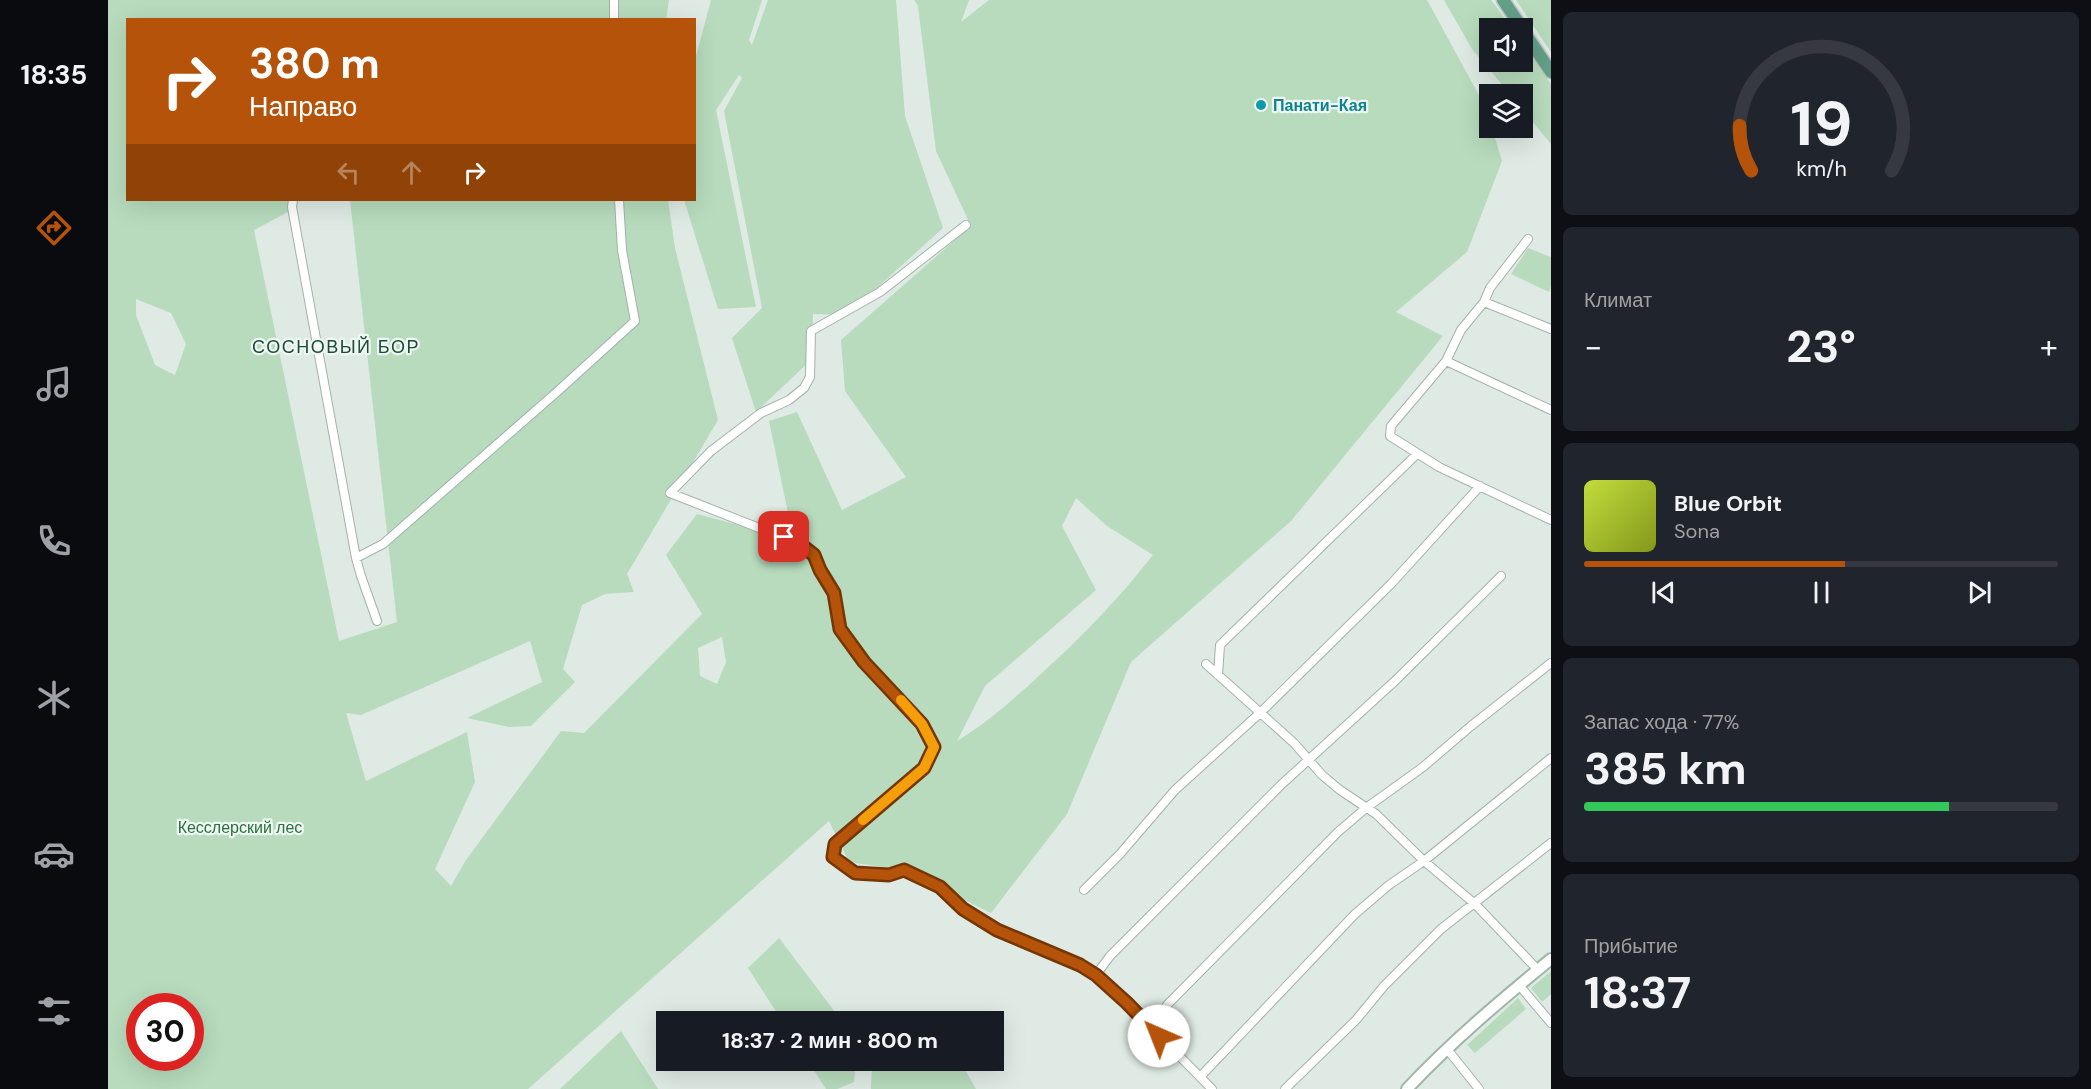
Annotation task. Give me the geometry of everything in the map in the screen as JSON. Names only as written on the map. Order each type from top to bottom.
[{"type":"main road","points":[[1503,0],[1515,18]]},
{"type":"main road","points":[[1533,45],[1551,72]]},
{"type":"main road","points":[[1407,1089],[1447,1049],[1551,959]]},
{"type":"street","points":[[614,0],[614,18]]},
{"type":"street","points":[[293,201],[292,207],[357,558],[377,621]]},
{"type":"street","points":[[357,558],[383,544],[635,321],[622,250],[619,201]]},
{"type":"street","points":[[966,225],[880,292],[811,331],[810,377],[804,388],[789,400],[761,413],[711,451],[670,493],[800,544],[814,555],[834,593],[840,629],[864,662],[922,724],[934,747],[924,768],[835,844],[833,857],[855,873],[889,875],[904,870],[940,887],[963,909],[997,930],[1080,965],[1096,975],[1127,1003],[1212,1089]]},
{"type":"street","points":[[1528,239],[1490,288],[1484,302],[1461,330],[1446,361],[1391,426],[1390,436],[1439,467],[1551,520]]},
{"type":"street","points":[[1484,302],[1551,329]]},
{"type":"street","points":[[1446,361],[1551,410]]},
{"type":"street","points":[[1218,675],[1220,645],[1417,454]]},
{"type":"street","points":[[1083,890],[1120,854],[1175,790],[1260,713],[1391,584],[1480,486]]},
{"type":"street","points":[[1096,975],[1110,956],[1222,844],[1396,680],[1501,576]]},
{"type":"street","points":[[1167,1005],[1338,832],[1366,808],[1423,767],[1551,663]]},
{"type":"street","points":[[1206,664],[1294,743],[1322,775],[1376,814],[1424,861],[1475,904],[1538,970]]},
{"type":"street","points":[[1200,1077],[1355,914],[1551,758]]},
{"type":"street","points":[[1285,1089],[1356,1020],[1384,987],[1441,929],[1551,843]]},
{"type":"street","points":[[1519,985],[1551,1023]]},
{"type":"street","points":[[1447,1049],[1479,1089]]},
{"type":"green space","name":"Кесслерский лес","points":[[108,0],[669,0],[666,18],[126,18],[126,201],[290,201],[288,212],[254,230],[339,641],[397,622],[350,201],[668,201],[675,248],[718,420],[627,574],[634,592],[605,594],[582,605],[563,669],[575,682],[531,726],[509,727],[467,718],[542,682],[530,641],[361,715],[346,713],[366,781],[467,732],[475,782],[435,869],[451,886],[466,860],[561,731],[584,733],[702,614],[666,555],[697,514],[784,537],[794,542],[769,421],[797,412],[842,510],[906,477],[845,391],[841,340],[971,226],[936,151],[918,6],[914,0],[969,0],[961,22],[989,0],[1427,0],[1479,95],[1479,138],[1495,138],[1502,161],[1467,252],[1396,312],[1443,336],[1291,521],[1131,662],[1067,814],[991,913],[904,870],[849,862],[829,821],[528,1089],[108,1089]],"holes":[[[136,299],[171,313],[186,344],[175,375],[155,365],[136,315]],[[1076,498],[1107,526],[1153,555],[1114,601],[1058,658],[1002,709],[957,741],[985,686],[1096,590],[1062,526]],[[722,637],[726,662],[717,684],[700,676],[698,648]]]},
{"type":"green space","points":[[711,0],[762,0],[749,40],[752,45],[768,0],[896,0],[905,116],[943,228],[847,315],[813,314],[812,359],[756,412],[732,338],[762,308],[724,111],[742,78],[739,75],[716,110],[756,307],[718,309],[684,201],[696,201],[696,56]]},
{"type":"green space","points":[[1444,0],[1491,0],[1504,18],[1479,18],[1479,57]]},
{"type":"green space","points":[[1516,0],[1551,0],[1551,52],[1533,25],[1533,18],[1528,18]]},
{"type":"green space","points":[[1533,58],[1551,84],[1551,144],[1533,122],[1533,84],[1502,84],[1491,72],[1533,72]]},
{"type":"green space","points":[[1528,248],[1551,257],[1549,292],[1511,274]]},
{"type":"green space","points":[[779,938],[834,1011],[776,1011],[748,968]]},
{"type":"green space","points":[[1551,971],[1551,994],[1542,1002],[1531,988]]},
{"type":"green space","points":[[1518,998],[1526,1009],[1475,1053],[1467,1045]]},
{"type":"green space","points":[[621,1031],[658,1089],[560,1089]]},
{"type":"green space","points":[[814,1071],[855,1071],[854,1082],[837,1089],[826,1089]]},
{"type":"green space","points":[[872,1071],[966,1071],[976,1089],[871,1089]]},
{"type":"slow traffic","points":[[863,820],[924,768],[934,747],[922,724],[901,700]]},
{"type":"place","name":"Панати-Кая","points":[[1261,105]]},
{"type":"district","name":"СОСНОВЫЙ БОР","points":[[336,347]]},
{"type":"route","points":[[784,537],[800,544],[814,555],[834,593],[840,629],[864,662],[922,724],[934,747],[924,768],[835,844],[833,857],[855,873],[889,875],[904,870],[940,887],[963,909],[997,930],[1080,965],[1096,975],[1159,1036]]}]
